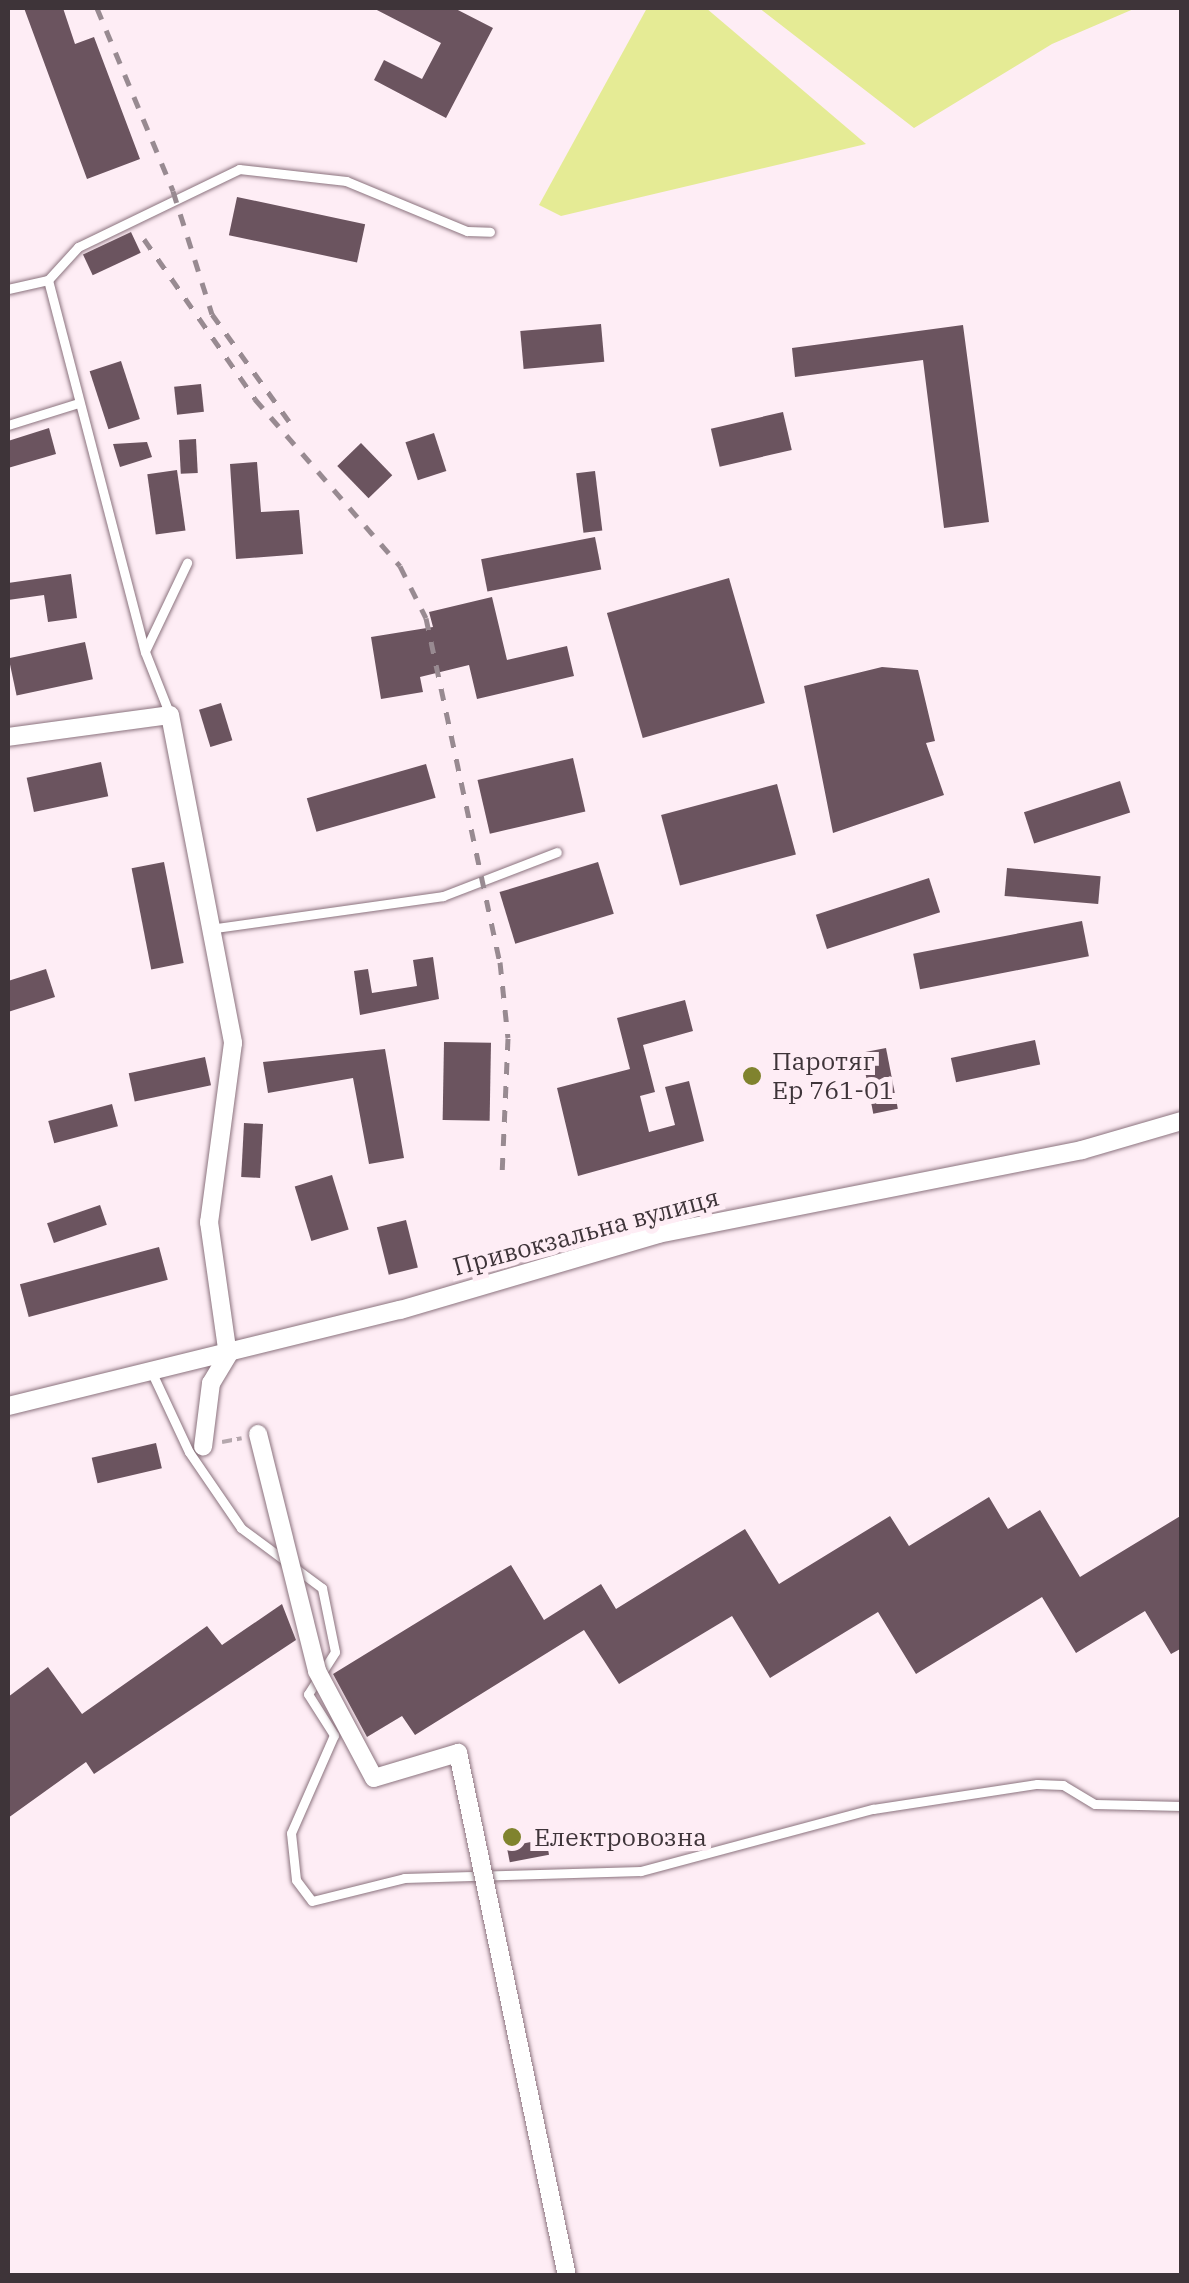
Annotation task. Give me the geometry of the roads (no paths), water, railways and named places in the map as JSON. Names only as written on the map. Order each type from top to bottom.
[{"type":"street","points":[[8,738],[170,715],[216,928],[234,1043],[209,1222],[228,1355],[211,1383],[203,1447]]},
{"type":"street","name":"Привокзальна вулиця","points":[[8,1406],[228,1355],[658,1234],[1082,1150],[1182,1121]]},
{"type":"street","points":[[258,1434],[318,1672],[374,1778],[458,1753],[567,2276]]},
{"type":"lane","points":[[8,289],[48,280],[78,247],[239,169],[346,181],[467,231],[490,232]]},
{"type":"lane","points":[[48,280],[144,652],[170,715]]},
{"type":"lane","points":[[8,425],[78,403]]},
{"type":"lane","points":[[144,652],[187,564]]},
{"type":"lane","points":[[216,928],[444,896],[557,852]]},
{"type":"lane","points":[[152,1373],[189,1452],[242,1528],[322,1588],[336,1652],[308,1694],[334,1736],[292,1833],[300,1896],[312,1901],[404,1878],[642,1871],[874,1809],[1037,1784],[1063,1785],[1095,1804],[1182,1806]]},
{"type":"railway","points":[[97,8],[173,191],[212,314],[289,421]]},
{"type":"railway","points":[[144,239],[255,399],[400,566],[426,618],[500,962],[508,1038],[502,1173]]},
{"type":"place","name":"Паротяг Ер 761-01","points":[[752,1076]]},
{"type":"place","name":"Електровозна","points":[[512,1837]]}]
